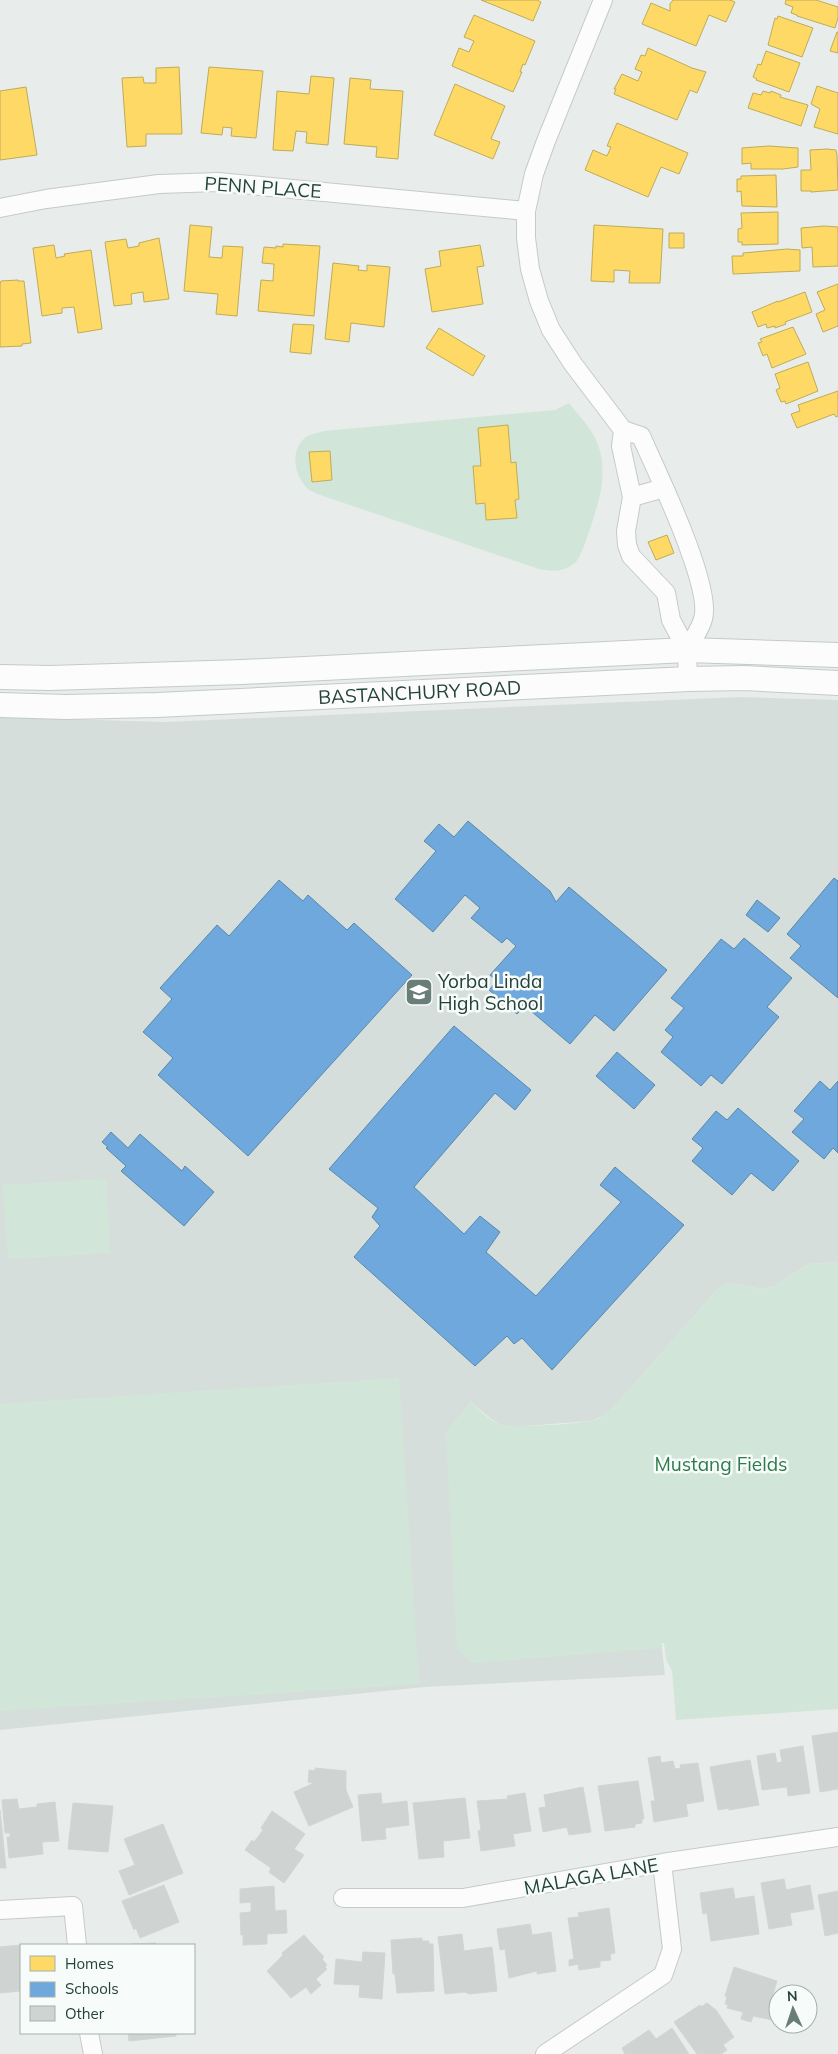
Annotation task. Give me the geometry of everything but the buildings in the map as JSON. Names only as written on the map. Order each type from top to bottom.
[{"type":"main road","name":"BASTANCHURY ROAD","points":[[0,677],[50,678],[173,674],[687,650],[838,655]]},
{"type":"main road","points":[[28,705],[34,698],[43,694],[152,691],[164,688],[171,683],[173,674]]},
{"type":"main road","name":"BASTANCHURY ROAD","points":[[0,705],[157,705],[688,679],[744,678],[838,683]]},
{"type":"street","points":[[603,0],[534,174],[526,211],[526,238],[530,269],[539,301],[551,330],[573,364],[623,430],[641,436],[664,488],[698,572],[703,606],[704,618],[687,650]]},
{"type":"street","name":"PENN PLACE","points":[[0,208],[46,199],[159,184],[218,182],[526,211]]},
{"type":"street","points":[[623,430],[621,446],[632,497],[626,531],[627,544],[631,556],[666,594],[670,620],[687,650],[688,679]]},
{"type":"street","points":[[632,497],[664,488]]},
{"type":"street","name":"MALAGA LANE","points":[[343,1898],[463,1898],[662,1863],[838,1837]]},
{"type":"street","points":[[544,2054],[663,1975],[672,1950],[662,1863]]},
{"type":"street","points":[[0,1910],[73,1906],[77,1944]]},
{"type":"street","points":[[89,2034],[93,2054]]},
{"type":"shaded area","name":"Yorba Linda High School","points":[[740,697],[838,700],[838,1262],[809,1264],[773,1287],[762,1289],[728,1283],[717,1290],[616,1405],[605,1415],[591,1421],[513,1427],[500,1425],[471,1402],[446,1433],[657,1605],[665,1675],[425,1687],[0,1730],[0,717],[165,722]]},
{"type":"green space","points":[[569,403],[596,440],[601,455],[602,477],[601,490],[583,549],[576,562],[562,570],[552,571],[536,568],[313,492],[303,484],[295,463],[297,449],[301,442],[308,436],[324,431],[555,410]]},
{"type":"green space","points":[[106,1179],[110,1253],[8,1259],[3,1185]]},
{"type":"green space","name":"Mustang Fields","points":[[838,1262],[838,1709],[676,1720],[672,1671],[666,1659],[664,1643],[661,1643],[662,1648],[472,1663],[457,1648],[446,1433],[471,1402],[489,1419],[509,1426],[559,1424],[598,1419],[616,1405],[717,1290],[728,1283],[762,1289],[773,1287],[809,1264]]},
{"type":"green space","points":[[399,1378],[419,1684],[0,1711],[0,1404]]},
{"type":"place","name":"Yorba Linda High School","points":[[419,992]]}]
